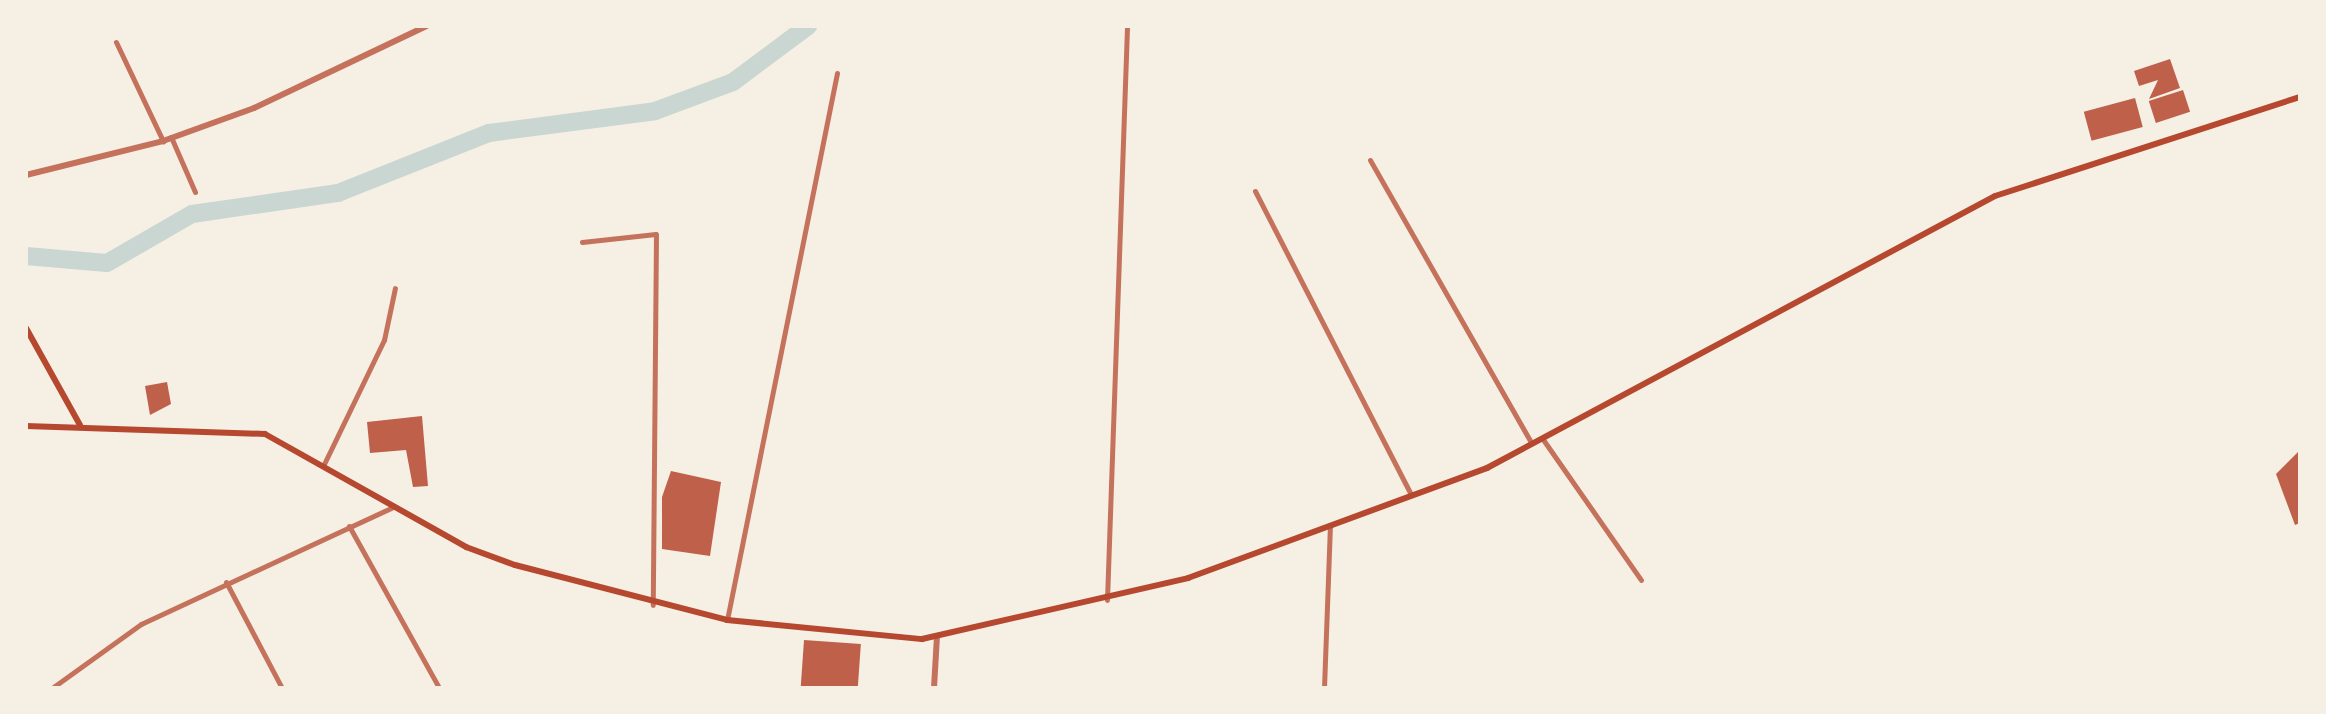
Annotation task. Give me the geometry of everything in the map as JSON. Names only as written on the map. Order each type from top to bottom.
[{"type":"main road","points":[[26,426],[240,429],[284,441],[393,507],[490,556],[653,605],[727,620],[868,639],[937,636],[1107,600],[1330,524],[1410,492],[1487,468],[1995,196],[2300,97]]},
{"type":"main road","points":[[26,328],[80,425]]},
{"type":"street","points":[[26,175],[163,141],[254,108],[427,26]]},
{"type":"street","points":[[1107,600],[1127,26]]},
{"type":"street","points":[[116,42],[163,141]]},
{"type":"street","points":[[727,620],[837,73]]},
{"type":"street","points":[[171,137],[195,192]]},
{"type":"street","points":[[1370,160],[1531,442]]},
{"type":"street","points":[[1255,191],[1410,492]]},
{"type":"street","points":[[582,242],[656,234],[653,605]]},
{"type":"street","points":[[324,464],[384,340],[395,288]]},
{"type":"street","points":[[1542,437],[1641,580]]},
{"type":"street","points":[[52,688],[141,624],[393,507]]},
{"type":"street","points":[[1324,688],[1330,524]]},
{"type":"street","points":[[349,526],[439,688]]},
{"type":"street","points":[[226,582],[282,688]]},
{"type":"street","points":[[934,688],[937,636]]},
{"type":"building","points":[[2170,59],[2180,88],[2149,99],[2158,80],[2139,86],[2134,71]]},
{"type":"building","points":[[2183,90],[2190,112],[2156,123],[2149,101]]},
{"type":"building","points":[[2135,98],[2143,127],[2092,141],[2084,112]]},
{"type":"building","points":[[167,382],[171,404],[150,415],[145,386]]},
{"type":"building","points":[[422,416],[428,486],[413,487],[406,450],[370,453],[367,422]]},
{"type":"building","points":[[2300,450],[2300,523],[2295,525],[2276,474]]},
{"type":"building","points":[[671,471],[721,482],[710,556],[662,549],[662,497]]},
{"type":"building","points":[[804,640],[861,644],[858,688],[801,688]]},
{"type":"waterway","points":[[26,256],[107,263],[192,214],[338,193],[489,133],[655,111],[733,82],[808,26]]}]
